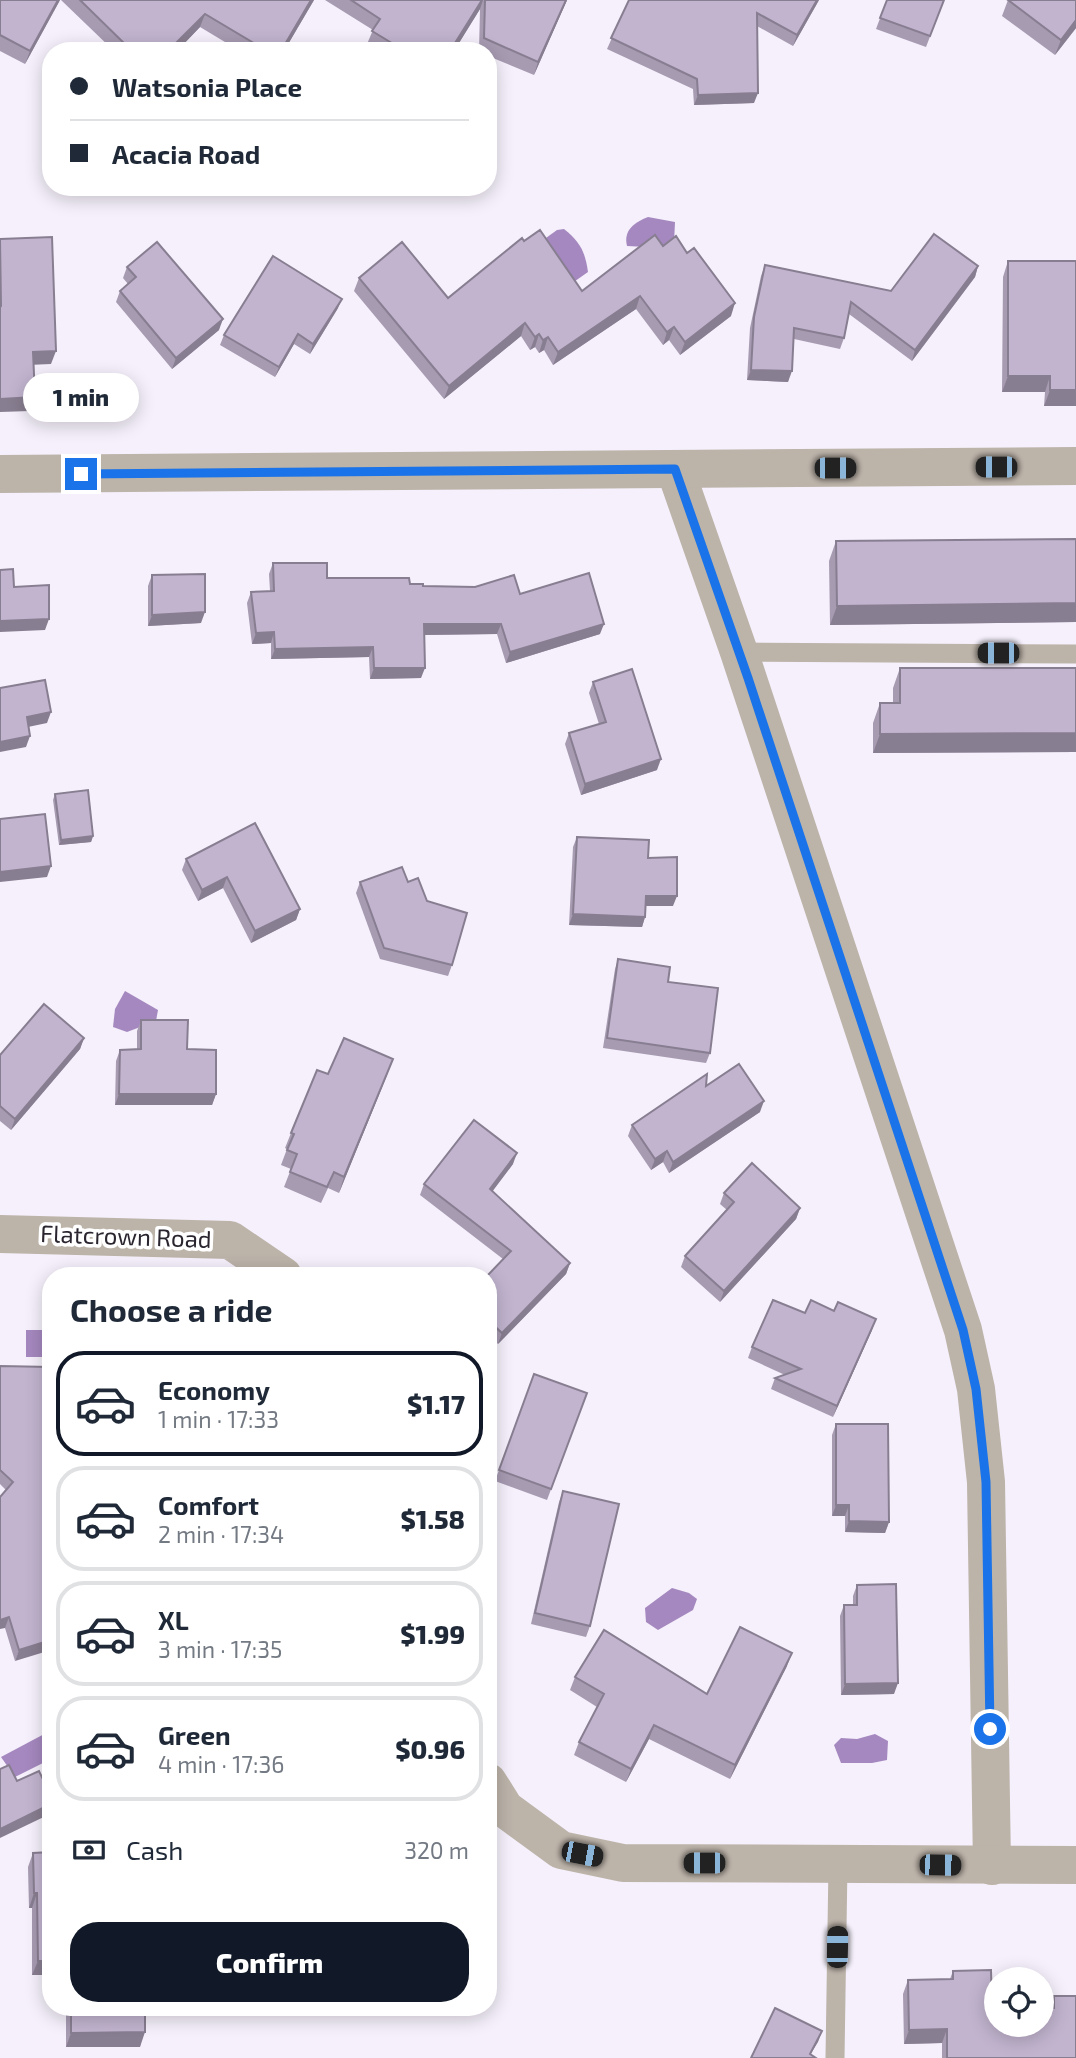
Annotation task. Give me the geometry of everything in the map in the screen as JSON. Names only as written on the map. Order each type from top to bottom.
[{"type":"street","points":[[0,474],[1076,466]]},
{"type":"street","points":[[675,469],[739,652],[963,1330],[976,1389],[986,1482],[992,1866]]},
{"type":"street","name":"Flatcrown Road","points":[[0,1234],[229,1240],[270,1267]]},
{"type":"street","points":[[497,1796],[505,1809],[561,1850],[623,1863],[1076,1865]]},
{"type":"lane","points":[[739,652],[1076,654]]},
{"type":"lane","points":[[835,2058],[838,1864]]},
{"type":"shaded area","points":[[648,217],[675,222],[674,243],[666,248],[627,246],[628,231]]},
{"type":"shaded area","points":[[564,229],[581,247],[588,272],[568,286],[539,243],[557,230]]},
{"type":"shaded area","points":[[125,991],[158,1010],[156,1021],[127,1032],[113,1027],[115,1009]]},
{"type":"shaded area","points":[[26,1330],[42,1330],[42,1357],[26,1357]]},
{"type":"shaded area","points":[[672,1588],[689,1593],[697,1599],[693,1610],[658,1630],[646,1622],[645,1608]]},
{"type":"shaded area","points":[[875,1734],[888,1741],[887,1760],[841,1763],[834,1745],[841,1738],[857,1739]]},
{"type":"shaded area","points":[[42,1735],[42,1764],[15,1777],[1,1757]]},
{"type":"building","points":[[0,0],[58,0],[30,51],[0,35]]},
{"type":"building","points":[[80,0],[311,0],[286,42],[252,42],[205,14],[177,42],[123,42]]},
{"type":"building","points":[[351,0],[482,0],[456,42],[390,42],[372,31],[380,19]]},
{"type":"building","points":[[485,0],[566,0],[538,62],[484,38]]},
{"type":"building","points":[[629,0],[817,0],[797,35],[757,13],[758,93],[698,95],[697,79],[611,38]]},
{"type":"building","points":[[887,0],[944,0],[930,36],[880,18]]},
{"type":"building","points":[[1008,0],[1076,0],[1076,20],[1061,40]]},
{"type":"building","points":[[540,230],[582,291],[655,235],[663,246],[676,236],[687,253],[694,248],[735,303],[685,342],[674,327],[667,332],[640,296],[558,352],[548,337],[543,340],[539,334],[535,337],[525,323],[449,386],[359,278],[402,242],[448,298],[522,238],[524,241]]},
{"type":"building","points":[[934,234],[978,266],[915,350],[851,302],[844,338],[794,328],[792,371],[751,370],[754,317],[765,265],[891,291]]},
{"type":"building","points":[[52,237],[56,351],[33,352],[35,397],[0,399],[0,239]]},
{"type":"building","points":[[157,242],[223,319],[176,358],[120,291],[136,277],[127,267]]},
{"type":"building","points":[[273,256],[342,299],[313,344],[298,334],[279,367],[224,335]]},
{"type":"building","points":[[1008,261],[1076,261],[1076,390],[1050,390],[1050,376],[1008,376]]},
{"type":"building","points":[[1076,539],[1076,603],[837,606],[836,541]]},
{"type":"building","points":[[273,563],[327,563],[327,578],[409,578],[410,584],[423,586],[475,587],[514,575],[520,594],[589,573],[604,624],[510,652],[501,624],[424,624],[425,668],[374,668],[373,647],[275,649],[274,632],[256,633],[251,592],[274,591]]},
{"type":"building","points":[[13,569],[14,587],[49,585],[49,619],[0,621],[0,570]]},
{"type":"building","points":[[205,574],[205,612],[152,615],[152,575]]},
{"type":"building","points":[[900,668],[1076,668],[1076,733],[880,734],[880,703],[900,703]]},
{"type":"building","points":[[632,669],[661,759],[585,784],[569,733],[606,722],[593,682]]},
{"type":"building","points":[[45,680],[51,712],[27,717],[30,736],[0,742],[0,688]]},
{"type":"building","points":[[88,790],[93,836],[61,840],[55,794]]},
{"type":"building","points":[[45,814],[51,866],[0,872],[0,819]]},
{"type":"building","points":[[255,823],[300,909],[255,931],[227,877],[202,890],[186,859]]},
{"type":"building","points":[[577,837],[649,840],[648,858],[677,857],[677,896],[646,896],[645,917],[573,914]]},
{"type":"building","points":[[402,867],[408,882],[418,878],[427,901],[467,913],[452,965],[384,948],[360,882]]},
{"type":"building","points":[[618,959],[670,967],[668,982],[718,988],[710,1053],[607,1038]]},
{"type":"building","points":[[44,1004],[84,1038],[15,1119],[0,1106],[0,1055]]},
{"type":"building","points":[[141,1020],[188,1020],[187,1049],[216,1050],[216,1094],[119,1094],[120,1050],[141,1049]]},
{"type":"building","points":[[344,1038],[393,1059],[344,1177],[334,1172],[327,1187],[290,1172],[297,1154],[287,1150],[294,1134],[291,1133],[317,1070],[328,1074]]},
{"type":"building","points":[[739,1064],[764,1101],[673,1162],[667,1151],[655,1159],[632,1125],[707,1074],[706,1086]]},
{"type":"building","points":[[474,1120],[517,1153],[490,1189],[570,1263],[502,1333],[497,1328],[496,1267],[511,1251],[424,1184]]},
{"type":"building","points":[[752,1163],[800,1208],[724,1291],[685,1256],[734,1202],[724,1193]]},
{"type":"building","points":[[773,1300],[805,1313],[811,1300],[834,1311],[838,1302],[876,1319],[837,1406],[775,1378],[801,1369],[752,1347]]},
{"type":"building","points":[[0,1366],[42,1367],[42,1643],[19,1650],[9,1617],[0,1620],[0,1497],[13,1482],[0,1470]]},
{"type":"building","points":[[534,1374],[587,1393],[551,1489],[499,1470]]},
{"type":"building","points":[[836,1424],[888,1424],[889,1522],[849,1521],[849,1505],[836,1505]]},
{"type":"building","points":[[563,1491],[619,1504],[590,1626],[535,1613]]},
{"type":"building","points":[[896,1584],[898,1683],[845,1684],[844,1605],[857,1605],[857,1585]]},
{"type":"building","points":[[740,1627],[792,1653],[735,1765],[654,1725],[631,1769],[579,1742],[604,1694],[575,1677],[604,1630],[707,1694]]},
{"type":"building","points":[[9,1765],[17,1781],[39,1771],[42,1777],[42,1808],[0,1829],[0,1769]]},
{"type":"building","points":[[42,1852],[42,1961],[38,1961],[37,1893],[34,1893],[33,1853]]},
{"type":"building","points":[[984,1970],[984,2037],[1054,2037],[1054,1996],[1076,1996],[1076,2058],[947,2058],[947,2029],[909,2030],[908,1980],[953,1979],[953,1971]]},
{"type":"building","points":[[775,2008],[822,2031],[810,2054],[816,2058],[751,2058]]},
{"type":"building","points":[[71,2016],[145,2016],[145,2032],[71,2033]]},
{"type":"route","points":[[81,474],[675,469],[748,678],[963,1330],[976,1389],[986,1482],[990,1729]]}]
